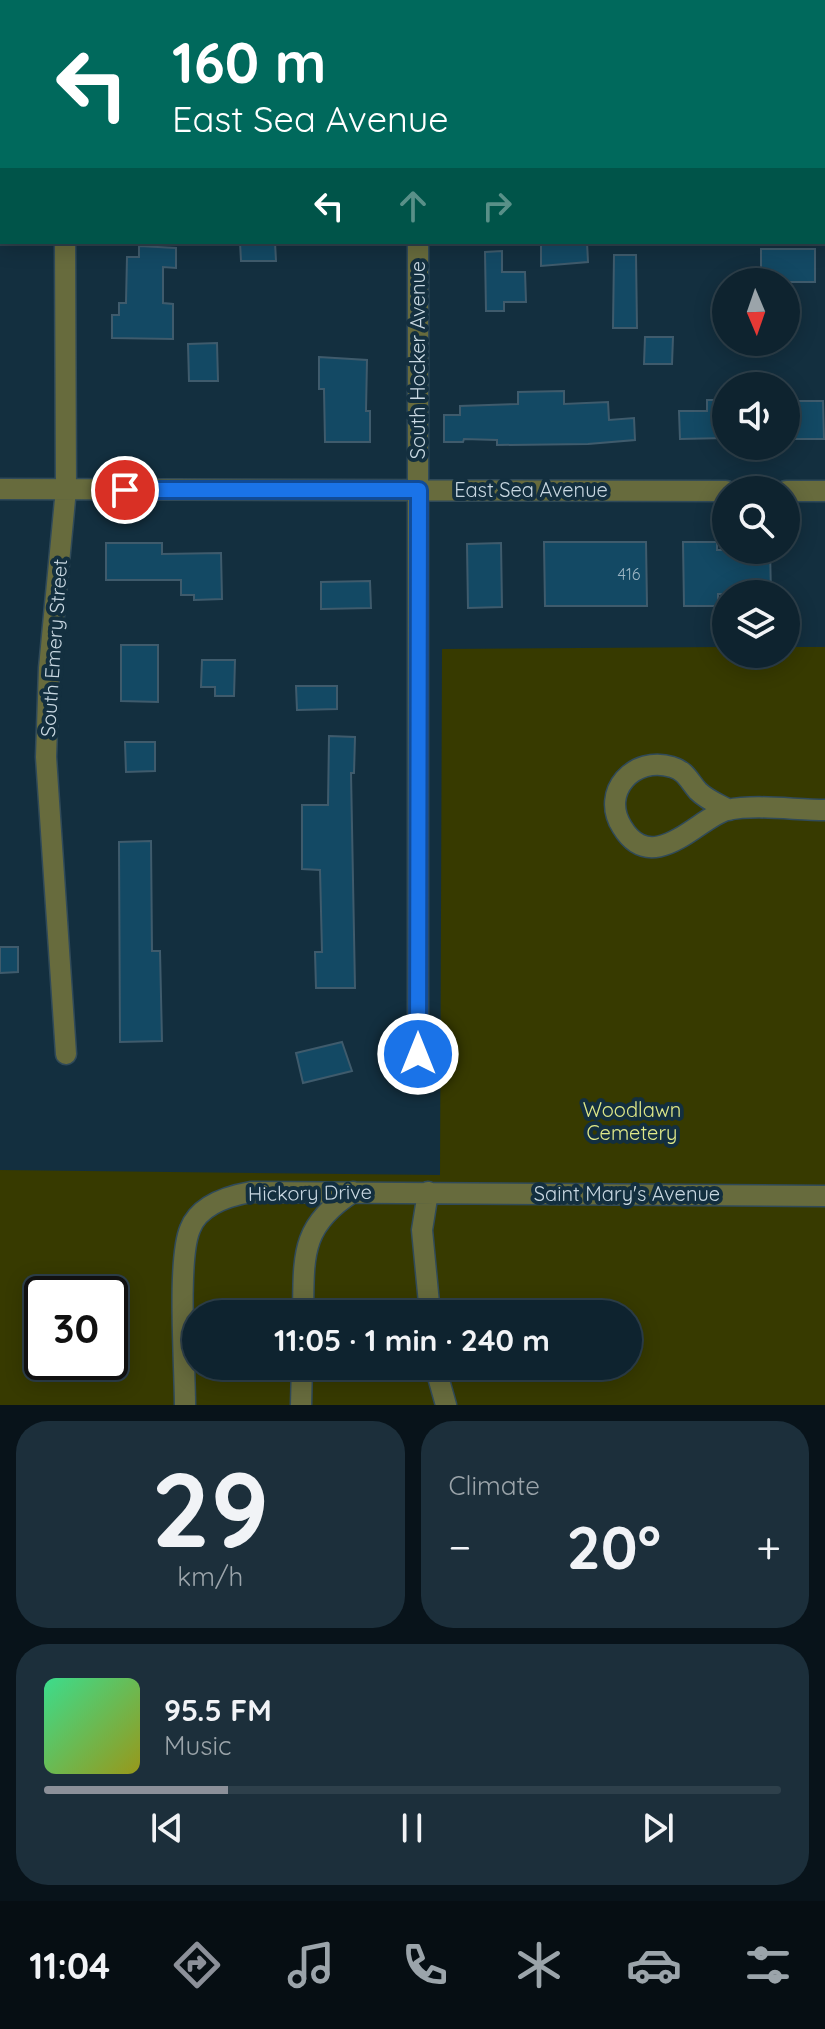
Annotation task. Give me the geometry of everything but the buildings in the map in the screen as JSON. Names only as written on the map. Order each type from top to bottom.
[{"type":"street","name":"South Emery Street","points":[[65,244],[66,489],[49,668],[46,757],[66,1054]]},
{"type":"street","name":"South Hocker Avenue","points":[[418,244],[418,1054]]},
{"type":"street","name":"East Sea Avenue","points":[[0,489],[712,491]]},
{"type":"street","points":[[800,491],[825,491]]},
{"type":"street","points":[[729,810],[710,801],[688,775],[671,766],[649,765],[632,770],[620,783],[615,801],[619,822],[629,838],[649,845],[672,844],[692,833],[713,815],[729,810],[825,810]]},
{"type":"street","name":"Hickory Drive","points":[[185,1405],[185,1254],[190,1229],[203,1210],[232,1195],[251,1192],[428,1192]]},
{"type":"street","points":[[304,1300],[306,1242],[330,1207],[353,1192]]},
{"type":"street","points":[[428,1192],[422,1230],[429,1300]]},
{"type":"street","name":"Saint Mary's Avenue","points":[[428,1192],[825,1196]]},
{"type":"street","points":[[301,1405],[302,1380]]},
{"type":"street","points":[[439,1380],[446,1405]]},
{"type":"green space","name":"Woodlawn Cemetery","points":[[712,647],[712,668],[800,668],[800,647],[825,647],[825,1405],[0,1405],[0,1170],[440,1175],[442,649]]},
{"type":"route","points":[[125,490],[419,490],[418,1054]]}]
